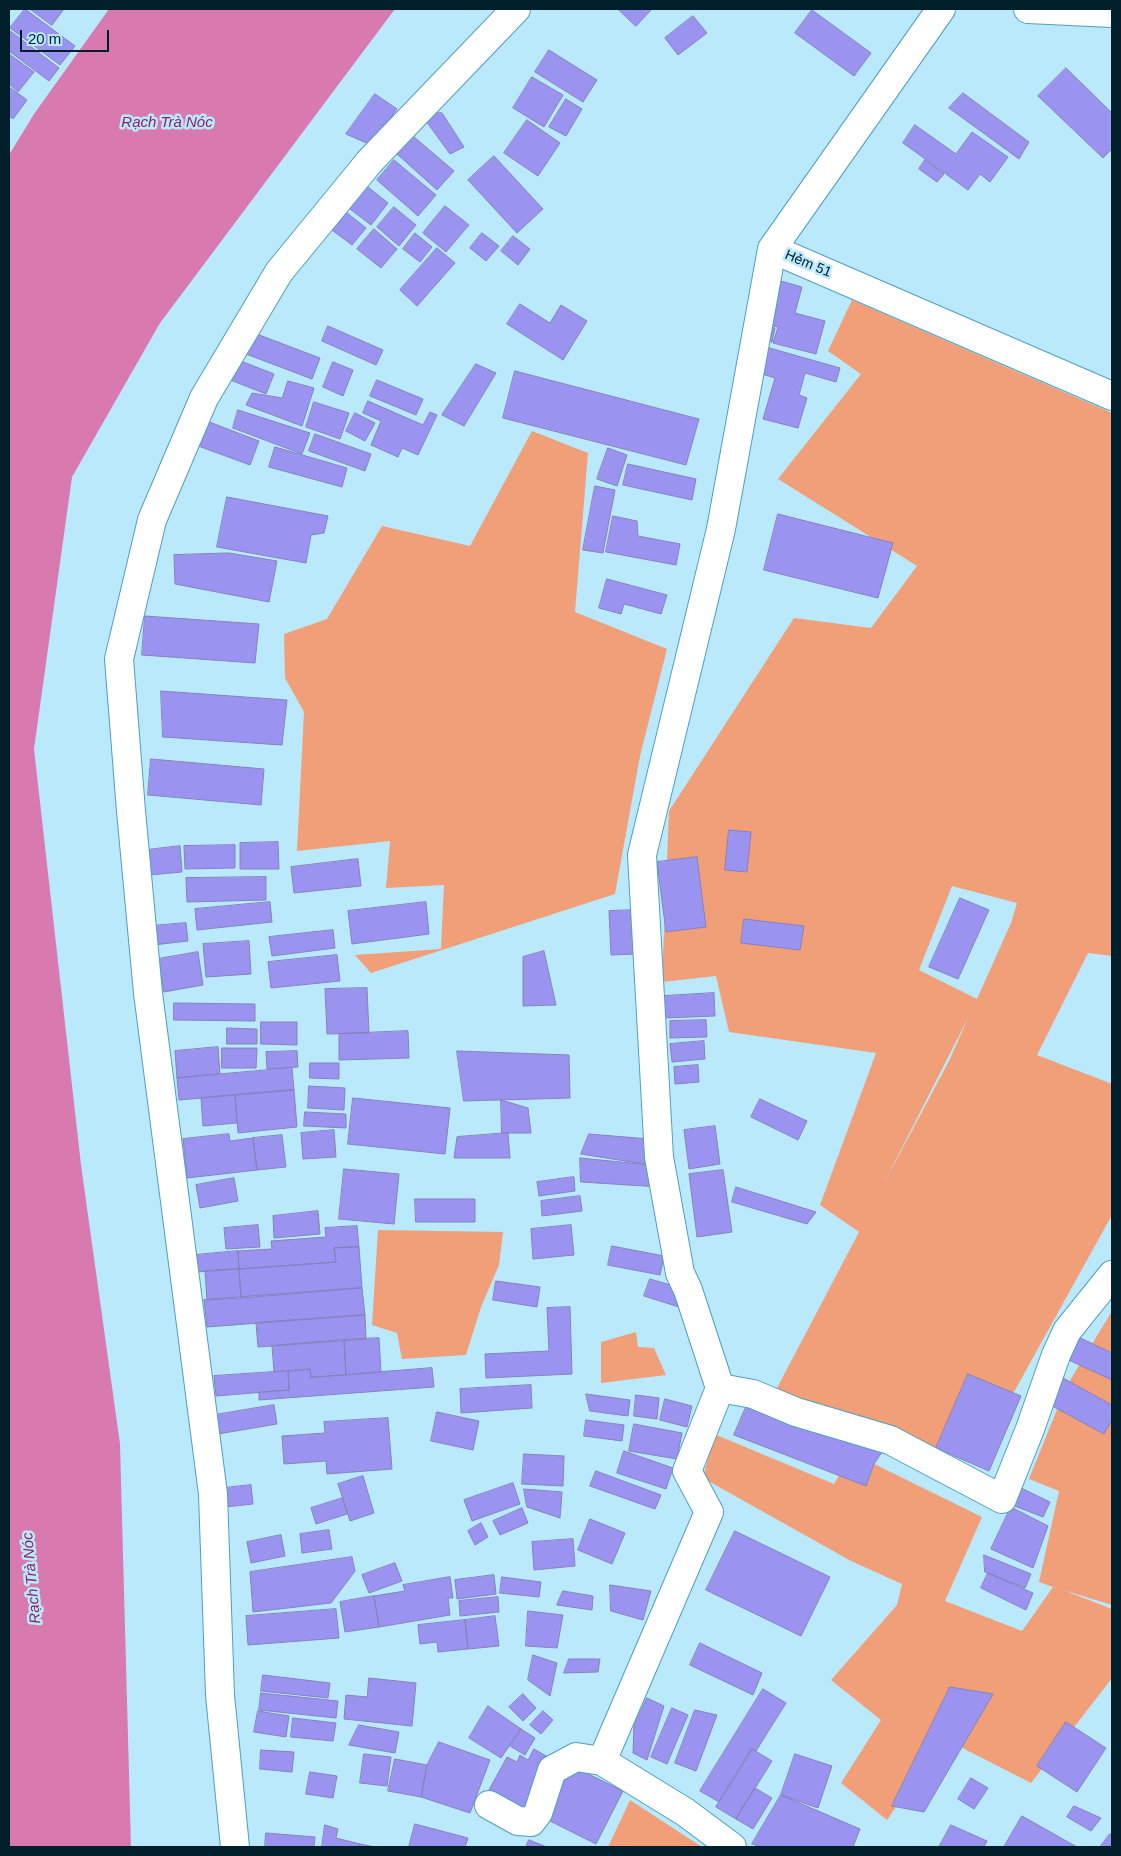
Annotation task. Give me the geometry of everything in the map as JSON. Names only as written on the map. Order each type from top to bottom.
[{"type":"street","points":[[235,1847],[220,1695],[213,1494],[148,993],[119,659],[152,520],[204,398],[279,272],[370,162],[516,9]]},
{"type":"street","name":"Hẻm 51","points":[[941,9],[772,249],[1112,396]]},
{"type":"street","points":[[1028,9],[1112,13]]},
{"type":"street","points":[[602,1761],[709,1512],[687,1471],[720,1388],[688,1290],[680,1273],[659,1157],[642,854],[721,529],[772,249]]},
{"type":"street","points":[[720,1388],[753,1394],[796,1412],[890,1440],[1002,1499],[1030,1429],[1056,1355],[1067,1331],[1112,1275]]},
{"type":"street","points":[[489,1805],[518,1820],[531,1822],[538,1813],[552,1770],[576,1757],[602,1761],[685,1812],[732,1847]]},
{"type":"shaded area","points":[[852,300],[1112,413],[1112,956],[1088,953],[1037,1055],[1112,1084],[1112,1215],[974,1464],[936,1448],[776,1390],[859,1232],[820,1205],[876,1053],[729,1032],[716,976],[662,982],[669,811],[794,618],[871,628],[917,566],[778,479],[861,374],[828,351]],"holes":[[[952,886],[1017,903],[1011,923],[977,999],[919,970]],[[969,1016],[949,1061],[883,1185]]]},
{"type":"shaded area","points":[[532,431],[588,453],[575,612],[667,649],[640,756],[615,894],[371,973],[355,955],[441,949],[444,885],[386,888],[390,841],[297,851],[304,712],[285,678],[284,634],[327,619],[382,526],[470,546]]},
{"type":"shaded area","points":[[378,1230],[503,1232],[499,1265],[481,1307],[466,1355],[402,1359],[397,1333],[372,1325]]},
{"type":"shaded area","points":[[1112,1311],[1112,1605],[1063,1590],[1112,1609],[1112,1678],[1031,1783],[943,1738],[887,1820],[841,1783],[881,1720],[831,1680],[897,1605],[902,1584],[851,1561],[703,1478],[714,1434],[834,1484],[852,1453],[982,1517],[945,1601],[1022,1631],[1053,1587],[1039,1582],[1059,1491],[1029,1479],[1066,1387]]},
{"type":"shaded area","points":[[636,1332],[638,1347],[654,1348],[666,1375],[601,1383],[601,1342]]},
{"type":"shaded area","points":[[630,1800],[702,1847],[608,1847]]},
{"type":"water","name":"Rạch Trà Nóc","points":[[109,9],[395,9],[160,323],[72,477],[34,749],[81,1165],[120,1444],[131,1847],[9,1847],[9,155],[34,114]]},
{"type":"building","points":[[25,9],[75,46],[60,65],[10,28]]},
{"type":"building","points":[[30,9],[64,9],[52,25]]},
{"type":"building","points":[[618,9],[652,9],[636,26]]},
{"type":"building","points":[[812,10],[871,53],[854,76],[795,33]]},
{"type":"building","points":[[693,16],[707,33],[678,55],[665,38]]},
{"type":"building","points":[[9,30],[59,68],[49,81],[9,51]]},
{"type":"building","points":[[549,50],[597,80],[583,102],[535,72]]},
{"type":"building","points":[[9,54],[34,72],[18,92],[9,84]]},
{"type":"building","points":[[1066,68],[1112,113],[1112,149],[1103,158],[1038,96]]},
{"type":"building","points":[[532,77],[563,95],[544,127],[513,108]]},
{"type":"building","points":[[9,87],[27,100],[13,119],[9,116]]},
{"type":"building","points":[[963,93],[1029,142],[1019,159],[949,108]]},
{"type":"building","points":[[375,94],[397,109],[371,145],[346,134]]},
{"type":"building","points":[[566,99],[582,109],[566,136],[549,127]]},
{"type":"building","points":[[442,113],[464,147],[450,154],[421,114]]},
{"type":"building","points":[[527,120],[560,143],[538,176],[504,153]]},
{"type":"building","points":[[915,125],[956,154],[972,132],[1008,157],[990,182],[980,174],[968,190],[903,143]]},
{"type":"building","points":[[413,136],[454,171],[437,190],[397,154]]},
{"type":"building","points":[[494,156],[543,209],[517,233],[468,180]]},
{"type":"building","points":[[394,160],[436,195],[418,216],[377,180]]},
{"type":"building","points":[[925,160],[944,174],[937,182],[919,169]]},
{"type":"building","points":[[368,187],[388,203],[371,225],[350,209]]},
{"type":"building","points":[[445,206],[469,225],[446,252],[423,233]]},
{"type":"building","points":[[394,207],[416,225],[399,246],[377,227]]},
{"type":"building","points":[[346,212],[366,228],[352,245],[332,230]]},
{"type":"building","points":[[374,229],[397,249],[381,268],[357,249]]},
{"type":"building","points":[[415,233],[432,247],[420,262],[403,249]]},
{"type":"building","points":[[482,233],[499,246],[486,261],[470,248]]},
{"type":"building","points":[[513,236],[530,249],[518,265],[501,251]]},
{"type":"building","points":[[437,248],[455,263],[417,306],[400,290]]},
{"type":"building","points":[[781,281],[802,287],[795,313],[825,321],[816,354],[773,343],[778,327],[769,325]]},
{"type":"building","points":[[520,304],[550,323],[561,305],[587,321],[563,360],[507,324]]},
{"type":"building","points":[[328,326],[383,350],[376,365],[322,341]]},
{"type":"building","points":[[767,326],[775,328],[772,342],[764,340]]},
{"type":"building","points":[[254,333],[320,358],[312,379],[246,354]]},
{"type":"building","points":[[766,347],[840,368],[836,382],[805,373],[799,395],[807,398],[798,428],[763,419],[775,378],[759,373]]},
{"type":"building","points":[[223,354],[274,374],[266,394],[215,374]]},
{"type":"building","points":[[333,362],[353,370],[343,396],[323,387]]},
{"type":"building","points":[[476,364],[496,373],[464,426],[442,415]]},
{"type":"building","points":[[515,371],[699,419],[686,465],[503,418]]},
{"type":"building","points":[[377,380],[423,399],[416,415],[370,396]]},
{"type":"building","points":[[288,381],[314,388],[302,426],[246,405],[252,393],[282,398]]},
{"type":"building","points":[[368,401],[423,425],[430,412],[437,415],[418,455],[402,448],[398,457],[371,445],[381,421],[363,413]]},
{"type":"building","points":[[314,402],[349,413],[340,439],[306,427]]},
{"type":"building","points":[[238,410],[310,433],[302,454],[233,428]]},
{"type":"building","points":[[355,413],[375,423],[365,441],[346,431]]},
{"type":"building","points":[[191,415],[259,441],[250,465],[182,440]]},
{"type":"building","points":[[315,434],[371,454],[365,471],[309,451]]},
{"type":"building","points":[[275,447],[347,468],[342,487],[269,467]]},
{"type":"building","points":[[608,448],[627,455],[617,486],[597,479]]},
{"type":"building","points":[[628,464],[696,479],[692,500],[623,485]]},
{"type":"building","points":[[595,486],[615,490],[603,553],[583,550]]},
{"type":"building","points":[[227,497],[328,516],[324,533],[311,535],[306,563],[217,547]]},
{"type":"building","points":[[778,514],[893,543],[878,598],[764,570]]},
{"type":"building","points":[[613,516],[637,521],[638,536],[680,544],[676,565],[606,552]]},
{"type":"building","points":[[229,553],[277,561],[269,602],[175,584],[174,555]]},
{"type":"building","points":[[607,579],[667,595],[661,614],[624,604],[621,614],[599,608]]},
{"type":"building","points":[[145,616],[259,624],[255,663],[142,655]]},
{"type":"building","points":[[161,691],[287,700],[282,745],[163,737]]},
{"type":"building","points":[[151,759],[264,769],[261,805],[148,795]]},
{"type":"building","points":[[729,830],[751,832],[747,872],[725,870]]},
{"type":"building","points":[[278,842],[279,869],[240,869],[240,843]]},
{"type":"building","points":[[235,845],[235,868],[185,869],[184,846]]},
{"type":"building","points":[[180,846],[182,872],[149,875],[147,850]]},
{"type":"building","points":[[697,857],[706,927],[666,932],[657,862]]},
{"type":"building","points":[[358,859],[361,886],[294,893],[291,867]]},
{"type":"building","points":[[266,877],[266,900],[187,902],[186,878]]},
{"type":"building","points":[[960,898],[989,910],[958,979],[929,967]]},
{"type":"building","points":[[270,902],[272,922],[197,930],[195,909]]},
{"type":"building","points":[[426,902],[429,934],[352,944],[348,911]]},
{"type":"building","points":[[634,910],[636,954],[611,955],[609,911]]},
{"type":"building","points":[[744,919],[804,926],[800,950],[741,943]]},
{"type":"building","points":[[186,923],[188,941],[153,945],[151,926]]},
{"type":"building","points":[[333,930],[335,948],[272,956],[269,937]]},
{"type":"building","points":[[249,941],[251,974],[206,977],[203,944]]},
{"type":"building","points":[[544,951],[556,1005],[523,1006],[523,957]]},
{"type":"building","points":[[198,952],[203,985],[164,992],[158,959]]},
{"type":"building","points":[[337,955],[340,981],[271,988],[268,962]]},
{"type":"building","points":[[367,988],[369,1033],[327,1034],[325,989]]},
{"type":"building","points":[[714,993],[715,1016],[665,1018],[664,996]]},
{"type":"building","points":[[174,1003],[255,1004],[255,1021],[174,1020]]},
{"type":"building","points":[[706,1020],[707,1037],[670,1038],[670,1021]]},
{"type":"building","points":[[261,1022],[297,1022],[297,1045],[261,1044]]},
{"type":"building","points":[[227,1028],[257,1029],[257,1044],[227,1044]]},
{"type":"building","points":[[408,1031],[409,1058],[339,1060],[339,1034]]},
{"type":"building","points":[[704,1041],[705,1059],[672,1062],[670,1044]]},
{"type":"building","points":[[218,1047],[220,1074],[177,1078],[175,1051]]},
{"type":"building","points":[[222,1048],[257,1048],[256,1068],[222,1068]]},
{"type":"building","points":[[297,1051],[298,1067],[267,1069],[266,1052]]},
{"type":"building","points":[[457,1051],[569,1055],[570,1098],[464,1101]]},
{"type":"building","points":[[310,1063],[339,1063],[339,1079],[310,1078]]},
{"type":"building","points":[[698,1065],[699,1082],[675,1084],[674,1067]]},
{"type":"building","points":[[292,1068],[294,1090],[179,1100],[177,1078]]},
{"type":"building","points":[[309,1086],[345,1088],[344,1110],[308,1108]]},
{"type":"building","points":[[294,1090],[297,1127],[238,1133],[235,1095]]},
{"type":"building","points":[[235,1095],[237,1123],[203,1126],[201,1098]]},
{"type":"building","points":[[353,1098],[450,1108],[445,1154],[348,1144]]},
{"type":"building","points":[[760,1099],[807,1121],[798,1140],[751,1117]]},
{"type":"building","points":[[501,1100],[528,1108],[531,1133],[502,1133]]},
{"type":"building","points":[[305,1112],[346,1114],[346,1128],[304,1126]]},
{"type":"building","points":[[715,1126],[720,1164],[689,1169],[684,1130]]},
{"type":"building","points":[[334,1130],[336,1157],[303,1159],[301,1133]]},
{"type":"building","points":[[508,1133],[510,1158],[454,1158],[457,1137]]},
{"type":"building","points":[[229,1134],[230,1141],[253,1138],[257,1170],[187,1178],[183,1139]]},
{"type":"building","points":[[589,1134],[649,1139],[644,1164],[581,1154]]},
{"type":"building","points":[[282,1135],[286,1167],[257,1170],[253,1138]]},
{"type":"building","points":[[580,1158],[661,1166],[660,1187],[581,1182]]},
{"type":"building","points":[[344,1169],[399,1174],[394,1224],[339,1219]]},
{"type":"building","points":[[723,1170],[732,1232],[697,1237],[689,1174]]},
{"type":"building","points":[[574,1177],[575,1191],[539,1196],[537,1182]]},
{"type":"building","points":[[234,1178],[238,1201],[200,1208],[196,1185]]},
{"type":"building","points":[[736,1187],[816,1212],[807,1224],[732,1202]]},
{"type":"building","points":[[580,1196],[582,1211],[542,1216],[541,1201]]},
{"type":"building","points":[[415,1199],[475,1199],[475,1222],[416,1222]]},
{"type":"building","points":[[318,1211],[320,1234],[274,1238],[273,1216]]},
{"type":"building","points":[[258,1225],[260,1247],[226,1249],[224,1228]]},
{"type":"building","points":[[571,1225],[574,1255],[533,1259],[531,1229]]},
{"type":"building","points":[[357,1226],[359,1247],[334,1248],[336,1262],[239,1269],[238,1251],[272,1249],[271,1241],[326,1237],[325,1228]]},
{"type":"building","points":[[612,1246],[664,1256],[660,1275],[608,1265]]},
{"type":"building","points":[[359,1247],[362,1288],[241,1298],[239,1269],[336,1262],[334,1248]]},
{"type":"building","points":[[238,1251],[239,1269],[197,1272],[195,1255]]},
{"type":"building","points":[[239,1269],[241,1298],[207,1300],[205,1271]]},
{"type":"building","points":[[650,1279],[688,1290],[682,1308],[644,1296]]},
{"type":"building","points":[[496,1281],[540,1287],[537,1307],[493,1300]]},
{"type":"building","points":[[362,1288],[365,1315],[207,1327],[204,1300]]},
{"type":"building","points":[[570,1307],[572,1374],[486,1378],[485,1354],[549,1351],[547,1308]]},
{"type":"building","points":[[365,1315],[366,1339],[258,1347],[256,1323]]},
{"type":"building","points":[[1070,1333],[1112,1353],[1112,1380],[1060,1356]]},
{"type":"building","points":[[379,1338],[381,1372],[346,1375],[344,1340]]},
{"type":"building","points":[[344,1340],[346,1375],[311,1377],[310,1369],[274,1372],[272,1346]]},
{"type":"building","points":[[432,1368],[434,1387],[259,1400],[259,1392],[289,1390],[288,1371],[310,1369],[311,1377]]},
{"type":"building","points":[[1045,1368],[1112,1405],[1112,1420],[1104,1434],[1030,1394]]},
{"type":"building","points":[[288,1371],[289,1390],[216,1396],[214,1376]]},
{"type":"building","points":[[968,1374],[1021,1396],[989,1471],[936,1448]]},
{"type":"building","points":[[531,1385],[532,1408],[461,1413],[460,1389]]},
{"type":"building","points":[[586,1394],[630,1400],[628,1416],[590,1411]]},
{"type":"building","points":[[636,1395],[659,1398],[657,1419],[634,1416]]},
{"type":"building","points":[[665,1399],[692,1406],[687,1427],[660,1420]]},
{"type":"building","points":[[274,1405],[277,1424],[218,1434],[215,1415]]},
{"type":"building","points":[[746,1407],[791,1425],[796,1412],[890,1440],[874,1464],[866,1486],[734,1435]]},
{"type":"building","points":[[437,1412],[479,1421],[473,1450],[431,1441]]},
{"type":"building","points":[[388,1418],[392,1469],[327,1474],[326,1461],[284,1464],[282,1436],[325,1433],[324,1422]]},
{"type":"building","points":[[586,1420],[624,1425],[622,1441],[584,1436]]},
{"type":"building","points":[[634,1424],[682,1433],[677,1459],[629,1451]]},
{"type":"building","points":[[624,1451],[673,1468],[666,1489],[617,1473]]},
{"type":"building","points":[[524,1454],[564,1456],[563,1486],[522,1484]]},
{"type":"building","points":[[596,1471],[661,1495],[655,1509],[590,1486]]},
{"type":"building","points":[[363,1476],[374,1513],[350,1521],[338,1484]]},
{"type":"building","points":[[513,1483],[520,1504],[472,1521],[464,1500]]},
{"type":"building","points":[[251,1485],[253,1504],[225,1507],[224,1488]]},
{"type":"building","points":[[1015,1485],[1050,1502],[1043,1517],[1007,1503]]},
{"type":"building","points":[[524,1489],[562,1492],[560,1518],[527,1507]]},
{"type":"building","points":[[343,1498],[347,1514],[316,1524],[311,1508]]},
{"type":"building","points":[[1011,1507],[1048,1526],[1033,1568],[991,1549]]},
{"type":"building","points":[[522,1508],[528,1523],[500,1535],[493,1521]]},
{"type":"building","points":[[590,1519],[625,1533],[612,1564],[578,1550]]},
{"type":"building","points":[[481,1523],[488,1537],[475,1545],[468,1531]]},
{"type":"building","points":[[329,1530],[332,1549],[302,1553],[300,1534]]},
{"type":"building","points":[[735,1531],[830,1577],[801,1636],[706,1590]]},
{"type":"building","points":[[281,1535],[285,1556],[251,1563],[247,1542]]},
{"type":"building","points":[[573,1539],[575,1566],[534,1570],[532,1542]]},
{"type":"building","points":[[984,1555],[1031,1574],[1025,1588],[985,1572]]},
{"type":"building","points":[[352,1557],[355,1571],[331,1603],[253,1612],[250,1572]]},
{"type":"building","points":[[395,1563],[402,1581],[369,1593],[362,1575]]},
{"type":"building","points":[[988,1573],[1033,1593],[1026,1610],[981,1588]]},
{"type":"building","points":[[494,1575],[496,1594],[457,1599],[455,1580]]},
{"type":"building","points":[[450,1577],[453,1598],[448,1598],[450,1615],[379,1627],[374,1596],[405,1591],[403,1585]]},
{"type":"building","points":[[502,1577],[541,1582],[539,1597],[500,1593]]},
{"type":"building","points":[[610,1585],[651,1591],[643,1620],[611,1611]]},
{"type":"building","points":[[563,1591],[593,1596],[592,1610],[557,1605]]},
{"type":"building","points":[[374,1596],[379,1627],[345,1632],[340,1602]]},
{"type":"building","points":[[498,1597],[499,1612],[460,1616],[459,1601]]},
{"type":"building","points":[[336,1609],[339,1638],[248,1645],[246,1616]]},
{"type":"building","points":[[528,1611],[563,1615],[557,1648],[526,1646]]},
{"type":"building","points":[[495,1616],[499,1646],[468,1649],[465,1620]]},
{"type":"building","points":[[465,1620],[468,1649],[438,1652],[437,1642],[420,1644],[418,1625]]},
{"type":"building","points":[[700,1643],[762,1673],[753,1695],[690,1665]]},
{"type":"building","points":[[533,1655],[557,1663],[550,1696],[528,1680]]},
{"type":"building","points":[[569,1659],[600,1659],[598,1672],[564,1673]]},
{"type":"building","points":[[263,1675],[330,1683],[328,1698],[261,1691]]},
{"type":"building","points":[[369,1678],[416,1683],[412,1726],[344,1719],[346,1695],[367,1697]]},
{"type":"building","points":[[950,1687],[993,1694],[924,1812],[892,1806]]},
{"type":"building","points":[[763,1689],[786,1703],[756,1751],[752,1749],[719,1802],[700,1791]]},
{"type":"building","points":[[261,1693],[338,1701],[336,1718],[259,1710]]},
{"type":"building","points":[[523,1694],[536,1708],[523,1721],[509,1707]]},
{"type":"building","points":[[647,1698],[664,1706],[647,1760],[633,1753],[634,1726]]},
{"type":"building","points":[[488,1706],[521,1729],[501,1758],[469,1738]]},
{"type":"building","points":[[672,1708],[688,1715],[667,1764],[651,1757]]},
{"type":"building","points":[[695,1710],[717,1715],[696,1771],[675,1763]]},
{"type":"building","points":[[258,1711],[289,1716],[286,1737],[254,1732]]},
{"type":"building","points":[[543,1711],[553,1720],[541,1734],[530,1725]]},
{"type":"building","points":[[293,1718],[336,1723],[333,1741],[291,1737]]},
{"type":"building","points":[[1066,1722],[1106,1748],[1077,1792],[1037,1766]]},
{"type":"building","points":[[359,1725],[399,1732],[395,1753],[349,1745]]},
{"type":"building","points":[[521,1729],[535,1738],[525,1755],[510,1746]]},
{"type":"building","points":[[439,1742],[490,1760],[470,1813],[421,1797],[427,1765]]},
{"type":"building","points":[[534,1749],[553,1760],[525,1810],[489,1790],[507,1757],[517,1762],[520,1755],[528,1760]]},
{"type":"building","points":[[752,1749],[772,1761],[736,1819],[716,1807]]},
{"type":"building","points":[[261,1750],[294,1752],[292,1772],[260,1769]]},
{"type":"building","points":[[364,1754],[391,1757],[387,1786],[360,1783]]},
{"type":"building","points":[[795,1754],[832,1766],[818,1808],[781,1795]]},
{"type":"building","points":[[395,1759],[427,1765],[421,1797],[388,1791]]},
{"type":"building","points":[[570,1765],[623,1791],[596,1844],[544,1818]]},
{"type":"building","points":[[310,1772],[337,1776],[333,1798],[306,1794]]},
{"type":"building","points":[[971,1778],[988,1788],[974,1809],[958,1799]]},
{"type":"building","points":[[755,1788],[772,1798],[753,1829],[736,1819]]},
{"type":"building","points":[[781,1795],[860,1829],[853,1847],[762,1847],[752,1844]]},
{"type":"building","points":[[1074,1806],[1101,1818],[1091,1831],[1067,1817]]},
{"type":"building","points":[[1022,1816],[1077,1847],[1004,1847]]},
{"type":"building","points":[[415,1824],[468,1838],[465,1847],[409,1847]]},
{"type":"building","points":[[325,1825],[338,1829],[336,1838],[360,1844],[359,1847],[322,1847]]},
{"type":"building","points":[[951,1825],[987,1841],[984,1847],[939,1847]]},
{"type":"building","points":[[266,1833],[315,1837],[314,1847],[265,1847]]},
{"type":"building","points":[[1110,1834],[1112,1835],[1112,1847],[1100,1847]]},
{"type":"building","points":[[529,1840],[547,1847],[526,1847]]},
{"type":"building","points":[[360,1844],[375,1847],[359,1847]]}]
